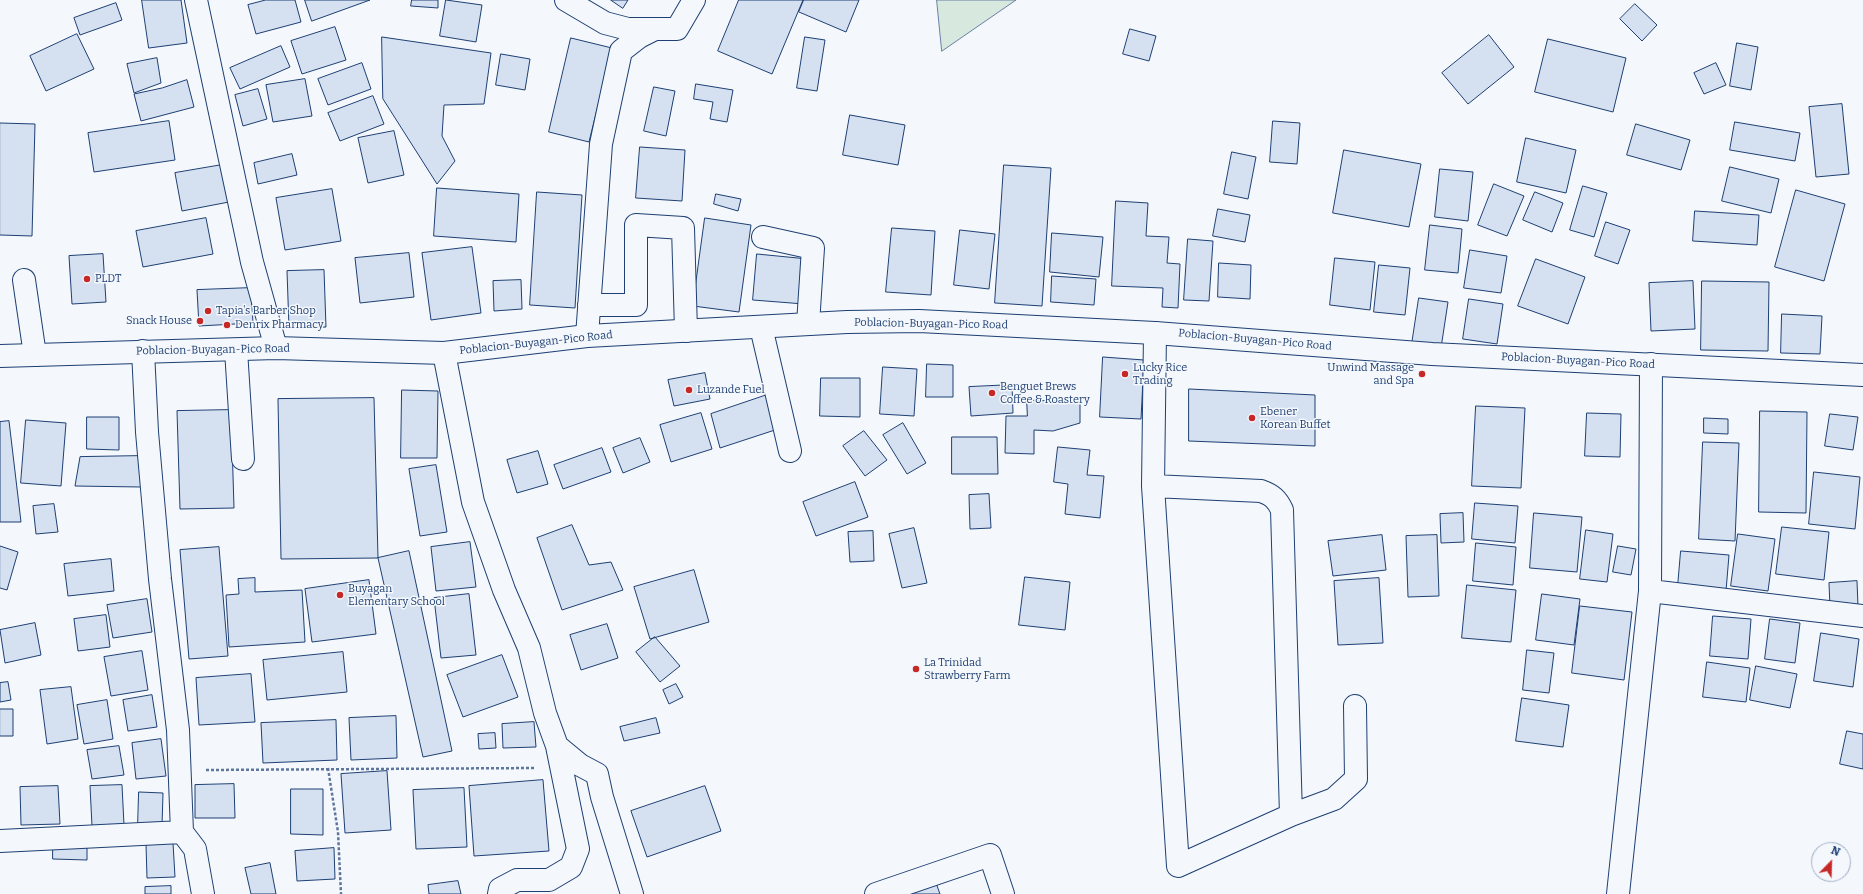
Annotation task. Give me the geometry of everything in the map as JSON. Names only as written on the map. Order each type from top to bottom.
[{"type":"street","points":[[196,0],[252,262],[276,348]]},
{"type":"street","points":[[566,0],[605,23],[628,29],[677,29],[694,0]]},
{"type":"street","points":[[587,336],[601,144],[621,51],[639,37],[655,29]]},
{"type":"street","points":[[637,334],[636,225],[683,228],[686,331]]},
{"type":"street","points":[[763,237],[813,248],[808,324]]},
{"type":"street","points":[[24,280],[36,355]]},
{"type":"street","points":[[589,305],[636,305]]},
{"type":"street","name":"Poblacion-Buyagan-Pico Road","points":[[0,356],[276,348],[444,353],[587,336],[847,322],[919,321],[1155,332],[1432,354],[1863,375]]},
{"type":"street","points":[[761,327],[790,451]]},
{"type":"street","points":[[1155,332],[1153,486],[1178,866],[1291,815],[1334,799],[1356,779],[1355,706]]},
{"type":"street","points":[[236,350],[242,459]]},
{"type":"street","points":[[143,351],[147,432],[160,571],[178,730],[182,832],[195,849],[203,894]]},
{"type":"street","points":[[444,353],[473,502],[504,590],[529,648],[545,713],[557,746],[578,849],[571,867],[548,880],[517,880],[500,889],[499,894]]},
{"type":"street","points":[[1618,894],[1650,591],[1651,364]]},
{"type":"street","points":[[1153,486],[1261,492],[1270,494],[1276,499],[1282,510],[1291,815]]},
{"type":"street","points":[[1650,591],[1863,616]]},
{"type":"street","points":[[557,746],[580,765],[597,774],[602,797],[632,894]]},
{"type":"street","points":[[0,841],[182,832]]},
{"type":"street","points":[[876,894],[990,855],[1003,894]]},
{"type":"path","points":[[180,770],[328,768],[562,768]]},
{"type":"path","points":[[328,768],[338,832],[341,894]]},
{"type":"shaded area","points":[[937,0],[1016,0],[942,51]]},
{"type":"building","points":[[142,0],[181,0],[187,43],[149,48]]},
{"type":"building","points":[[266,0],[295,0],[301,22],[256,34],[248,5]]},
{"type":"building","points":[[305,0],[370,0],[312,21]]},
{"type":"building","points":[[412,0],[438,0],[438,8],[411,6]]},
{"type":"building","points":[[446,0],[482,5],[476,42],[440,36]]},
{"type":"building","points":[[611,0],[628,0],[623,8]]},
{"type":"building","points":[[739,0],[803,0],[772,74],[718,51]]},
{"type":"building","points":[[804,0],[859,0],[846,32],[799,12]]},
{"type":"building","points":[[116,3],[122,20],[80,35],[74,18]]},
{"type":"building","points":[[1635,4],[1657,25],[1642,41],[1620,19]]},
{"type":"building","points":[[335,27],[346,60],[302,74],[291,41]]},
{"type":"building","points":[[1130,29],[1156,36],[1149,61],[1123,54]]},
{"type":"building","points":[[77,34],[94,69],[46,91],[30,56]]},
{"type":"building","points":[[1489,35],[1514,67],[1468,104],[1442,73]]},
{"type":"building","points":[[382,37],[491,53],[484,104],[444,105],[442,136],[455,161],[437,184],[383,99]]},
{"type":"building","points":[[805,37],[825,40],[817,91],[797,88]]},
{"type":"building","points":[[571,38],[612,48],[589,142],[549,132]]},
{"type":"building","points":[[1548,39],[1626,58],[1613,112],[1535,92]]},
{"type":"building","points":[[1737,43],[1758,47],[1751,90],[1730,86]]},
{"type":"building","points":[[281,46],[290,67],[240,89],[230,68]]},
{"type":"building","points":[[501,54],[530,59],[525,90],[496,85]]},
{"type":"building","points":[[157,58],[161,83],[134,93],[127,64]]},
{"type":"building","points":[[362,63],[371,89],[328,105],[318,79]]},
{"type":"building","points":[[1716,63],[1726,85],[1704,94],[1694,73]]},
{"type":"building","points":[[305,79],[312,116],[273,122],[266,85]]},
{"type":"building","points":[[187,80],[194,107],[141,121],[134,94],[162,88]]},
{"type":"building","points":[[696,84],[733,90],[727,122],[710,119],[713,102],[694,99]]},
{"type":"building","points":[[654,87],[675,91],[666,136],[644,131]]},
{"type":"building","points":[[258,89],[267,119],[243,126],[235,95]]},
{"type":"building","points":[[373,96],[384,124],[340,141],[328,113]]},
{"type":"building","points":[[1842,104],[1849,174],[1816,177],[1809,107]]},
{"type":"building","points":[[850,115],[905,125],[898,165],[843,155]]},
{"type":"building","points":[[169,121],[175,160],[94,172],[88,133]]},
{"type":"building","points":[[1273,121],[1300,123],[1297,164],[1270,162]]},
{"type":"building","points":[[1735,122],[1800,133],[1795,161],[1730,150]]},
{"type":"building","points":[[0,123],[35,124],[32,236],[0,235]]},
{"type":"building","points":[[1636,124],[1690,140],[1681,170],[1627,155]]},
{"type":"building","points":[[394,131],[404,175],[368,183],[358,138]]},
{"type":"building","points":[[1526,138],[1576,150],[1566,193],[1517,182]]},
{"type":"building","points":[[640,147],[685,150],[682,201],[636,198]]},
{"type":"building","points":[[1344,150],[1421,164],[1409,227],[1333,213]]},
{"type":"building","points":[[1232,152],[1256,157],[1248,199],[1224,194]]},
{"type":"building","points":[[292,154],[297,175],[258,184],[254,163]]},
{"type":"building","points":[[222,165],[229,202],[182,211],[175,173]]},
{"type":"building","points":[[1004,165],[1051,168],[1042,306],[995,303]]},
{"type":"building","points":[[1730,167],[1779,179],[1771,213],[1722,201]]},
{"type":"building","points":[[1440,169],[1473,172],[1468,221],[1435,217]]},
{"type":"building","points":[[1494,184],[1524,196],[1507,236],[1478,225]]},
{"type":"building","points":[[1583,186],[1607,193],[1594,237],[1570,230]]},
{"type":"building","points":[[437,188],[519,194],[516,242],[434,236]]},
{"type":"building","points":[[332,189],[341,241],[285,250],[276,198]]},
{"type":"building","points":[[1796,190],[1845,204],[1824,281],[1775,267]]},
{"type":"building","points":[[537,192],[582,195],[575,308],[530,305]]},
{"type":"building","points":[[1535,192],[1563,203],[1552,232],[1523,220]]},
{"type":"building","points":[[716,194],[741,199],[738,211],[714,204]]},
{"type":"building","points":[[1116,201],[1148,203],[1146,236],[1169,237],[1167,263],[1180,264],[1178,308],[1162,307],[1163,288],[1112,286]]},
{"type":"building","points":[[1218,209],[1250,215],[1245,242],[1213,236]]},
{"type":"building","points":[[1695,211],[1759,215],[1757,245],[1693,241]]},
{"type":"building","points":[[206,218],[213,254],[143,267],[136,231]]},
{"type":"building","points":[[705,218],[751,225],[739,312],[693,306]]},
{"type":"building","points":[[1606,222],[1630,230],[1618,264],[1595,256]]},
{"type":"building","points":[[1430,225],[1462,229],[1458,273],[1425,270]]},
{"type":"building","points":[[892,228],[935,231],[931,295],[886,292]]},
{"type":"building","points":[[960,230],[995,234],[989,289],[954,285]]},
{"type":"building","points":[[1052,233],[1103,237],[1099,277],[1050,272]]},
{"type":"building","points":[[1188,239],[1213,241],[1209,301],[1184,300]]},
{"type":"building","points":[[472,247],[481,313],[431,320],[422,253]]},
{"type":"building","points":[[1470,250],[1507,256],[1501,293],[1464,288]]},
{"type":"building","points":[[409,253],[414,297],[360,303],[355,258]]},
{"type":"building","name":"PLDT","points":[[103,254],[106,302],[72,304],[69,256]]},
{"type":"building","points":[[757,254],[808,259],[804,304],[753,300]]},
{"type":"building","points":[[1335,258],[1375,262],[1370,310],[1330,305]]},
{"type":"building","points":[[1536,259],[1585,277],[1568,324],[1518,306]]},
{"type":"building","points":[[1219,263],[1251,265],[1250,299],[1218,297]]},
{"type":"building","points":[[1379,265],[1410,268],[1405,315],[1374,312]]},
{"type":"building","points":[[324,270],[326,327],[289,328],[287,271]]},
{"type":"building","points":[[1052,276],[1096,279],[1094,305],[1051,302]]},
{"type":"building","points":[[521,280],[522,309],[494,311],[493,281]]},
{"type":"building","points":[[1693,281],[1695,329],[1651,331],[1649,283]]},
{"type":"building","points":[[1702,281],[1769,282],[1768,351],[1701,350]]},
{"type":"building","points":[[251,288],[253,323],[199,326],[197,290]]},
{"type":"building","points":[[1419,298],[1448,302],[1441,348],[1412,344]]},
{"type":"building","points":[[1469,299],[1503,304],[1497,344],[1463,339]]},
{"type":"building","points":[[1782,314],[1822,316],[1820,354],[1781,353]]},
{"type":"building","points":[[1103,357],[1144,360],[1141,419],[1100,417]]},
{"type":"building","points":[[927,364],[953,365],[953,397],[926,397]]},
{"type":"building","points":[[883,367],[917,369],[914,416],[880,414]]},
{"type":"building","name":"Luzande Fuel","points":[[705,373],[710,399],[674,406],[668,380]]},
{"type":"building","points":[[821,378],[860,378],[860,417],[820,416]]},
{"type":"building","points":[[1012,385],[1013,413],[971,416],[969,387]]},
{"type":"building","name":"Ebener Korean Buffet","points":[[1189,389],[1315,395],[1315,446],[1189,441]]},
{"type":"building","points":[[402,390],[438,391],[437,458],[401,458]]},
{"type":"building","points":[[767,395],[778,429],[720,448],[711,414]]},
{"type":"building","points":[[374,398],[378,558],[281,559],[278,399]]},
{"type":"building","points":[[1027,400],[1080,402],[1080,423],[1053,431],[1034,430],[1034,454],[1005,453],[1006,416],[1027,416]]},
{"type":"building","points":[[1476,406],[1525,408],[1521,488],[1472,486]]},
{"type":"building","points":[[231,410],[234,508],[180,509],[177,411]]},
{"type":"building","points":[[1760,411],[1807,412],[1806,513],[1759,512]]},
{"type":"building","points":[[701,413],[712,449],[671,462],[660,425]]},
{"type":"building","points":[[1587,413],[1621,414],[1620,457],[1585,456]]},
{"type":"building","points":[[1830,414],[1858,417],[1853,450],[1825,446]]},
{"type":"building","points":[[87,417],[119,417],[119,450],[87,449]]},
{"type":"building","points":[[1704,418],[1728,419],[1728,434],[1704,433]]},
{"type":"building","points":[[26,420],[66,423],[61,486],[21,483]]},
{"type":"building","points":[[9,421],[21,522],[0,522],[0,422]]},
{"type":"building","points":[[903,423],[926,463],[907,474],[883,435]]},
{"type":"building","points":[[864,431],[887,460],[865,476],[843,446]]},
{"type":"building","points":[[952,437],[997,437],[998,474],[952,474]]},
{"type":"building","points":[[640,438],[650,462],[623,473],[613,448]]},
{"type":"building","points":[[1703,442],[1739,443],[1735,541],[1699,539]]},
{"type":"building","points":[[1058,447],[1090,450],[1087,475],[1104,476],[1100,518],[1065,514],[1068,484],[1054,482]]},
{"type":"building","points":[[602,448],[611,472],[563,489],[554,465]]},
{"type":"building","points":[[538,451],[548,484],[517,493],[507,460]]},
{"type":"building","points":[[141,456],[141,487],[75,486],[80,457]]},
{"type":"building","points":[[436,465],[447,532],[420,536],[409,469]]},
{"type":"building","points":[[1814,472],[1860,477],[1855,529],[1809,524]]},
{"type":"building","points":[[855,482],[868,517],[816,536],[803,502]]},
{"type":"building","points":[[989,494],[991,528],[970,529],[969,495]]},
{"type":"building","points":[[1475,503],[1518,506],[1515,543],[1472,539]]},
{"type":"building","points":[[54,504],[58,532],[36,534],[33,506]]},
{"type":"building","points":[[1463,513],[1464,542],[1441,543],[1440,514]]},
{"type":"building","points":[[1534,513],[1582,517],[1577,572],[1530,568]]},
{"type":"building","points":[[572,525],[589,565],[611,562],[623,590],[562,610],[537,538]]},
{"type":"building","points":[[1782,527],[1829,532],[1824,580],[1776,574]]},
{"type":"building","points":[[914,528],[927,583],[902,588],[889,534]]},
{"type":"building","points":[[1586,530],[1613,534],[1607,582],[1580,579]]},
{"type":"building","points":[[873,531],[874,561],[850,562],[848,532]]},
{"type":"building","points":[[1738,534],[1775,539],[1768,591],[1731,586]]},
{"type":"building","points":[[1382,535],[1386,570],[1333,576],[1328,541]]},
{"type":"building","points":[[1437,535],[1439,596],[1408,597],[1406,536]]},
{"type":"building","points":[[470,542],[476,587],[436,591],[431,547]]},
{"type":"building","points":[[1476,543],[1516,547],[1513,585],[1473,581]]},
{"type":"building","points":[[0,546],[18,552],[7,590],[0,588]]},
{"type":"building","points":[[1618,546],[1636,549],[1631,575],[1613,572]]},
{"type":"building","points":[[219,547],[228,656],[189,659],[180,550]]},
{"type":"building","points":[[409,551],[452,751],[423,757],[378,558]]},
{"type":"building","points":[[1681,551],[1729,555],[1726,591],[1678,586]]},
{"type":"building","points":[[111,559],[114,591],[68,596],[64,564]]},
{"type":"building","points":[[694,570],[709,622],[650,639],[634,587]]},
{"type":"building","points":[[1025,577],[1070,582],[1065,630],[1019,625]]},
{"type":"building","points":[[255,578],[255,592],[302,590],[305,642],[229,647],[226,595],[239,594],[238,579]]},
{"type":"building","points":[[1379,578],[1383,643],[1338,645],[1334,581]]},
{"type":"building","points":[[369,580],[376,634],[312,642],[305,589]]},
{"type":"building","points":[[1857,581],[1858,606],[1830,607],[1829,583]]},
{"type":"building","points":[[1467,585],[1516,590],[1511,642],[1462,638]]},
{"type":"building","points":[[469,594],[476,655],[441,658],[434,598]]},
{"type":"building","points":[[1542,594],[1580,599],[1574,645],[1536,640]]},
{"type":"building","points":[[147,599],[152,632],[113,638],[107,605]]},
{"type":"building","points":[[1580,606],[1632,612],[1624,680],[1572,673]]},
{"type":"building","points":[[106,615],[110,647],[78,651],[74,619]]},
{"type":"building","points":[[1713,616],[1751,619],[1748,659],[1710,656]]},
{"type":"building","points":[[1770,619],[1800,623],[1795,663],[1765,659]]},
{"type":"building","points":[[35,623],[41,655],[5,663],[0,630]]},
{"type":"building","points":[[607,624],[618,658],[581,670],[570,635]]},
{"type":"building","points":[[1821,633],[1859,639],[1853,687],[1814,681]]},
{"type":"building","points":[[655,637],[680,666],[660,682],[636,652]]},
{"type":"building","points":[[1527,650],[1554,653],[1549,693],[1523,690]]},
{"type":"building","points":[[142,651],[148,690],[111,696],[104,657]]},
{"type":"building","points":[[343,652],[347,692],[267,700],[263,660]]},
{"type":"building","points":[[502,655],[518,697],[463,717],[447,675]]},
{"type":"building","points":[[1707,662],[1750,668],[1746,702],[1703,697]]},
{"type":"building","points":[[1756,666],[1797,674],[1790,708],[1750,700]]},
{"type":"building","points":[[251,674],[255,722],[199,725],[196,678]]},
{"type":"building","points":[[8,682],[11,700],[0,702],[0,683]]},
{"type":"building","points":[[676,684],[683,697],[669,704],[663,690]]},
{"type":"building","points":[[71,687],[78,739],[47,744],[40,690]]},
{"type":"building","points":[[152,695],[157,727],[128,731],[123,700]]},
{"type":"building","points":[[1522,698],[1569,705],[1563,747],[1516,741]]},
{"type":"building","points":[[107,700],[113,739],[84,744],[77,705]]},
{"type":"building","points":[[0,709],[13,709],[13,736],[0,736]]},
{"type":"building","points":[[396,716],[397,758],[351,760],[349,718]]},
{"type":"building","points":[[656,718],[660,733],[624,741],[620,727]]},
{"type":"building","points":[[336,720],[337,760],[263,763],[261,723]]},
{"type":"building","points":[[534,722],[536,747],[503,748],[502,724]]},
{"type":"building","points":[[1847,731],[1863,734],[1863,769],[1840,764]]},
{"type":"building","points":[[495,733],[496,748],[479,749],[478,734]]},
{"type":"building","points":[[161,739],[166,776],[136,779],[132,743]]},
{"type":"building","points":[[119,746],[124,775],[92,779],[87,750]]},
{"type":"building","points":[[387,771],[391,830],[345,833],[341,774]]},
{"type":"building","points":[[543,780],[549,851],[474,856],[469,786]]},
{"type":"building","points":[[234,784],[235,818],[195,818],[195,785]]},
{"type":"building","points":[[122,785],[124,825],[92,826],[90,786]]},
{"type":"building","points":[[58,786],[60,824],[21,825],[20,787]]},
{"type":"building","points":[[705,786],[721,831],[647,857],[631,811]]},
{"type":"building","points":[[464,788],[467,847],[416,849],[413,790]]},
{"type":"building","points":[[291,789],[323,789],[323,835],[291,834]]},
{"type":"building","points":[[139,792],[163,793],[162,826],[138,826]]},
{"type":"building","points":[[173,843],[175,877],[147,878],[146,844]]},
{"type":"building","points":[[53,844],[87,845],[87,860],[53,859]]},
{"type":"building","points":[[334,848],[335,879],[297,881],[295,851]]},
{"type":"building","points":[[270,863],[276,894],[251,894],[245,868]]},
{"type":"building","points":[[458,881],[461,894],[429,894],[428,885]]},
{"type":"building","points":[[936,883],[940,894],[903,894]]},
{"type":"building","points":[[171,886],[171,894],[145,894],[145,887]]},
{"type":"place","name":"PLDT","points":[[87,279]]},
{"type":"place","name":"Tapia's Barber Shop","points":[[208,311]]},
{"type":"place","name":"Snack House","points":[[200,321]]},
{"type":"place","name":"Denrix Pharmacy","points":[[227,325]]},
{"type":"place","name":"Lucky Rice Trading","points":[[1125,374]]},
{"type":"place","name":"Unwind Massage and Spa","points":[[1422,374]]},
{"type":"place","name":"Luzande Fuel","points":[[689,390]]},
{"type":"place","name":"Benguet Brews Coffee & Roastery","points":[[992,393]]},
{"type":"place","name":"Ebener Korean Buffet","points":[[1252,418]]},
{"type":"place","name":"Buyagan Elementary School","points":[[340,595]]},
{"type":"place","name":"La Trinidad Strawberry Farm","points":[[916,669]]}]
